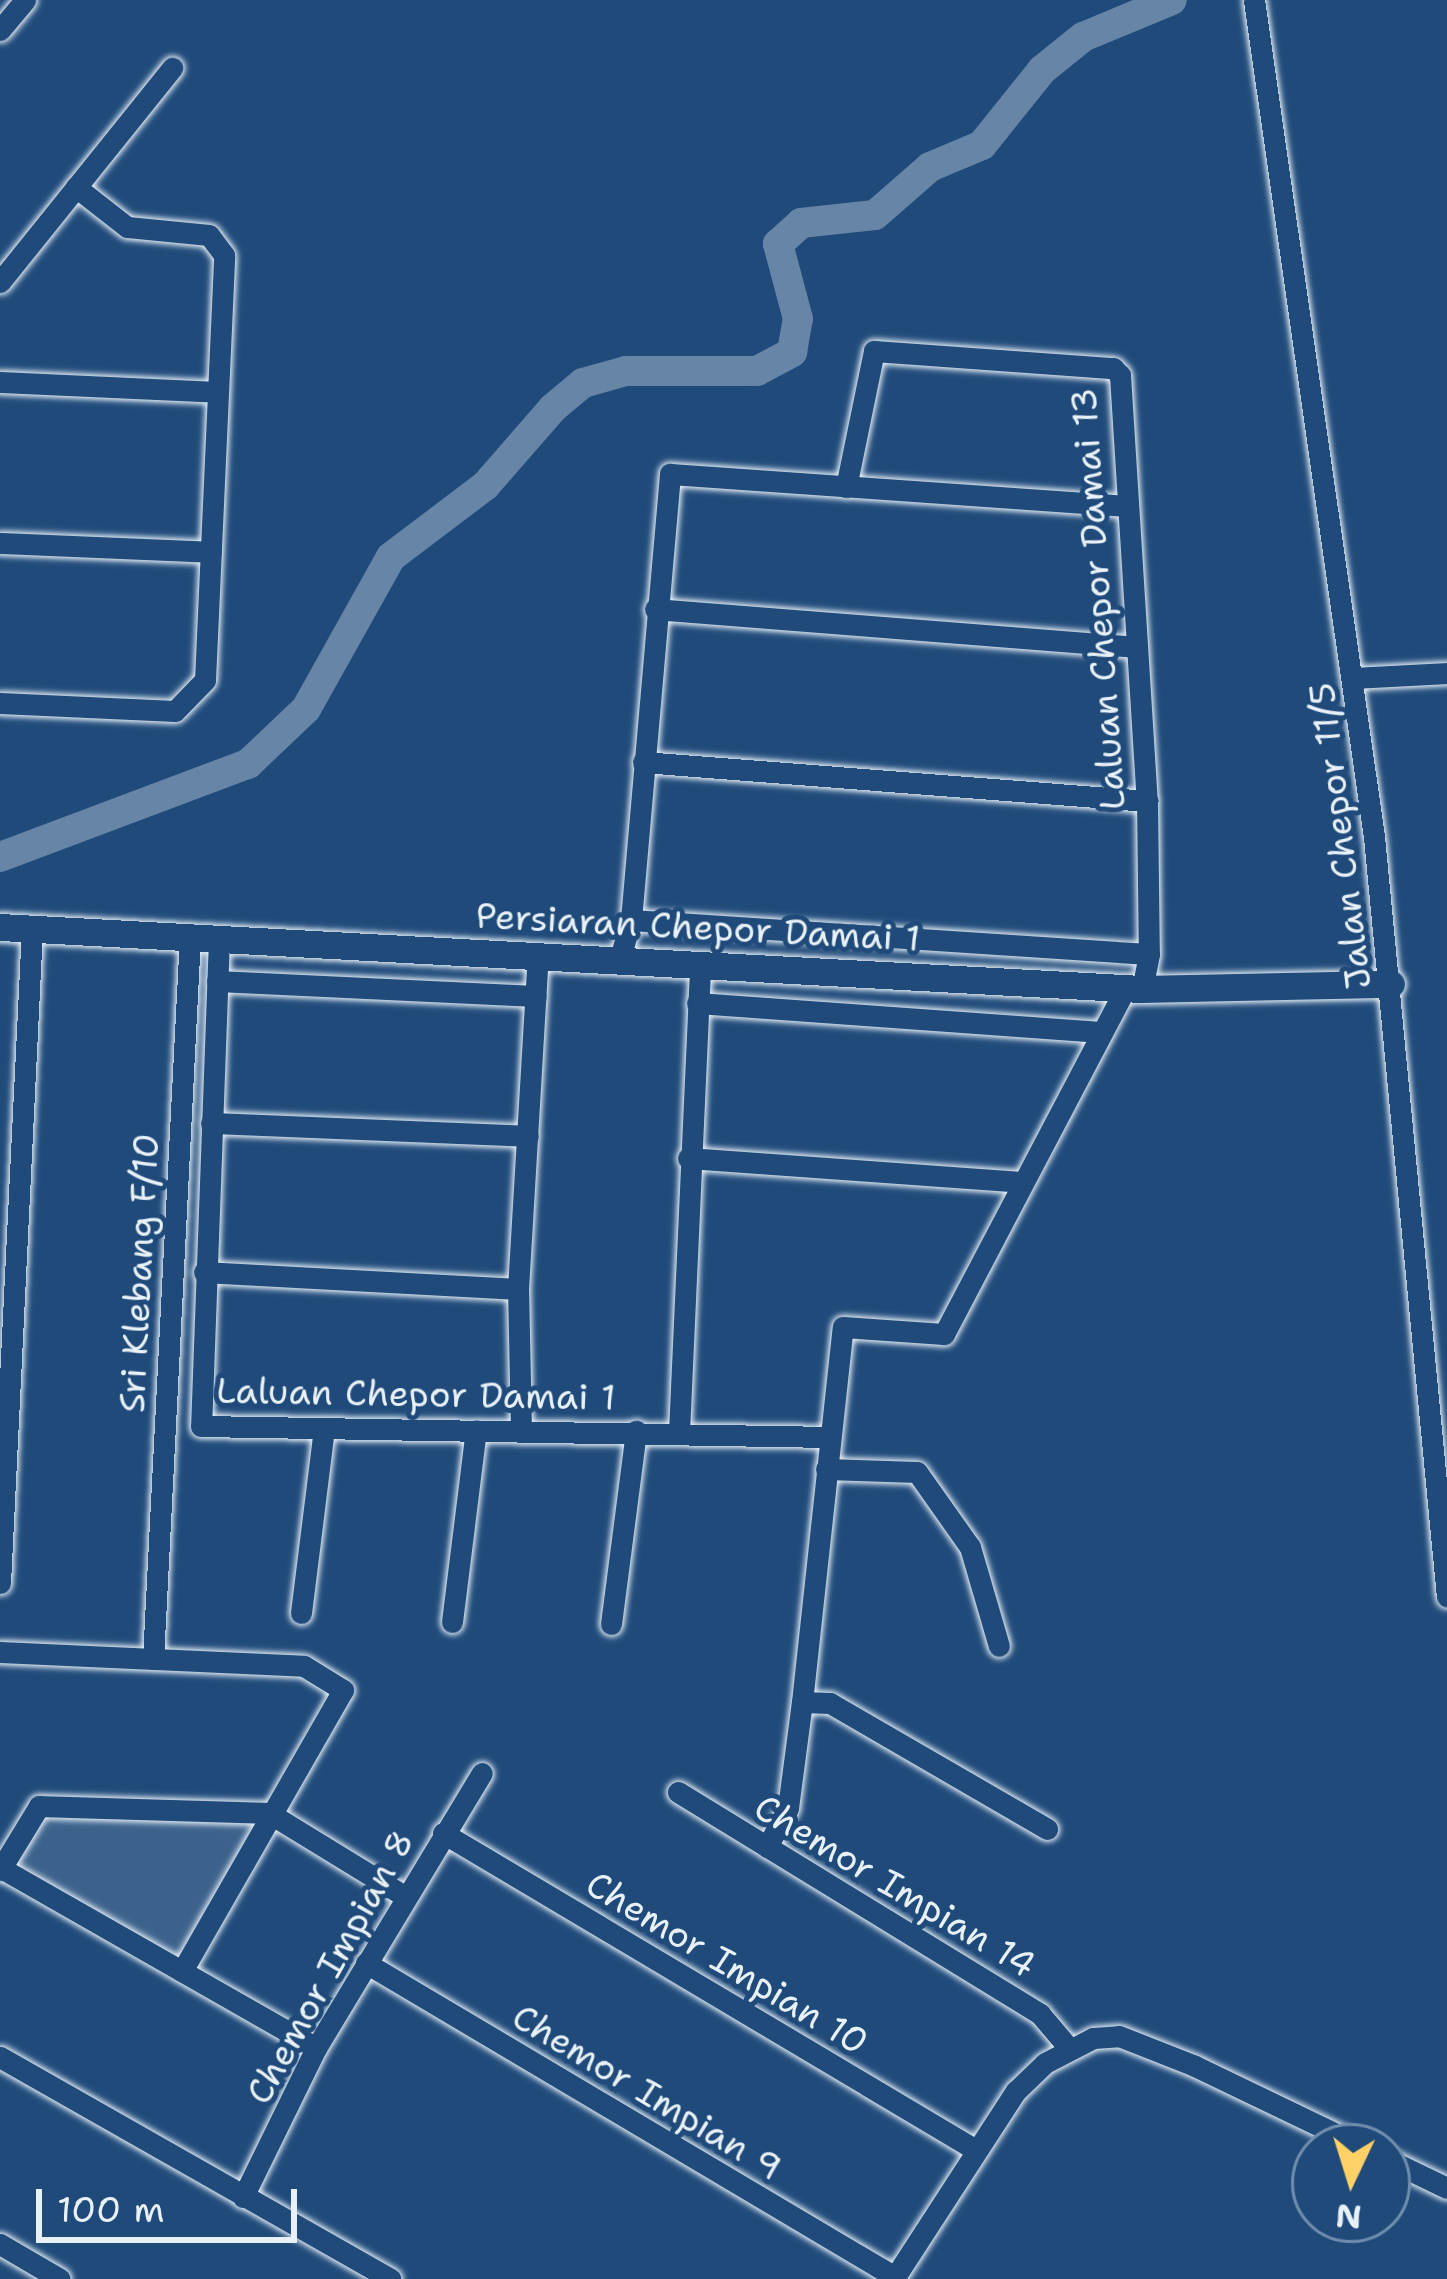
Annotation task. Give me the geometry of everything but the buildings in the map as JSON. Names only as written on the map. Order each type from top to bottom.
[{"type":"street","points":[[0,30],[25,0]]},
{"type":"street","name":"Jalan Chepor 11/5","points":[[1255,0],[1354,678],[1391,984],[1447,1597]]},
{"type":"street","points":[[0,282],[172,68]]},
{"type":"street","points":[[0,703],[175,710],[195,697],[205,680],[221,243],[128,227],[76,187]]},
{"type":"street","name":"Laluan Chepor Damai 13","points":[[846,487],[870,356],[881,350],[1113,368],[1120,375],[1148,801],[1149,954],[1134,989]]},
{"type":"street","points":[[0,382],[218,392]]},
{"type":"street","points":[[620,958],[631,920],[670,474],[1128,506]]},
{"type":"street","points":[[0,543],[211,552]]},
{"type":"street","points":[[655,609],[1137,647]]},
{"type":"street","points":[[1354,678],[1447,673]]},
{"type":"street","points":[[644,762],[1148,801]]},
{"type":"street","points":[[631,920],[1149,954]]},
{"type":"street","name":"Persiaran Chepor Damai 1","points":[[0,927],[1134,989],[1391,984]]},
{"type":"street","points":[[0,1583],[4,1337],[32,929]]},
{"type":"street","name":"Laluan Chepor Damai 1","points":[[205,937],[217,981],[197,1421],[207,1429],[830,1437]]},
{"type":"street","name":"Sri Klebang F/10","points":[[154,1659],[205,937]]},
{"type":"street","points":[[521,1430],[518,1289],[538,954]]},
{"type":"street","points":[[679,1432],[700,963]]},
{"type":"street","points":[[217,981],[536,996]]},
{"type":"street","points":[[767,1846],[788,1808],[843,1327],[944,1334],[1101,1032],[1134,989]]},
{"type":"street","points":[[698,1003],[1101,1032]]},
{"type":"street","points":[[211,1123],[527,1136]]},
{"type":"street","points":[[688,1158],[1022,1182]]},
{"type":"street","points":[[204,1272],[518,1289]]},
{"type":"street","points":[[302,1613],[324,1429]]},
{"type":"street","points":[[452,1622],[476,1430]]},
{"type":"street","points":[[610,1624],[636,1432]]},
{"type":"street","points":[[826,1469],[917,1472],[970,1547],[999,1646]]},
{"type":"street","points":[[0,1652],[304,1666],[343,1690],[182,1971]]},
{"type":"street","points":[[802,1702],[830,1703],[1047,1829]]},
{"type":"street","name":"Chemor Impian 8","points":[[243,2197],[316,2048],[482,1773]]},
{"type":"street","name":"Chemor Impian 14","points":[[678,1792],[1040,2014],[1068,2047]]},
{"type":"street","points":[[316,2048],[1,1869],[40,1806],[269,1813],[406,1897]]},
{"type":"street","name":"Chemor Impian 10","points":[[443,1833],[976,2150]]},
{"type":"street","name":"Chemor Impian 9","points":[[366,1963],[895,2277]]},
{"type":"street","points":[[895,2277],[1016,2091],[1068,2047],[1119,2036],[1310,2123]]},
{"type":"street","points":[[0,2057],[390,2279]]},
{"type":"street","points":[[1411,2171],[1447,2188]]},
{"type":"street","points":[[0,2244],[60,2279]]},
{"type":"shaded area","points":[[39,1806],[269,1813],[182,1971],[1,1868]]},
{"type":"waterway","points":[[0,857],[248,764],[306,709],[391,557],[485,486],[553,408],[583,383],[626,371],[757,371],[792,352],[798,319],[778,244],[801,223],[875,215],[930,167],[982,145],[1042,70],[1083,37],[1172,0]]}]
